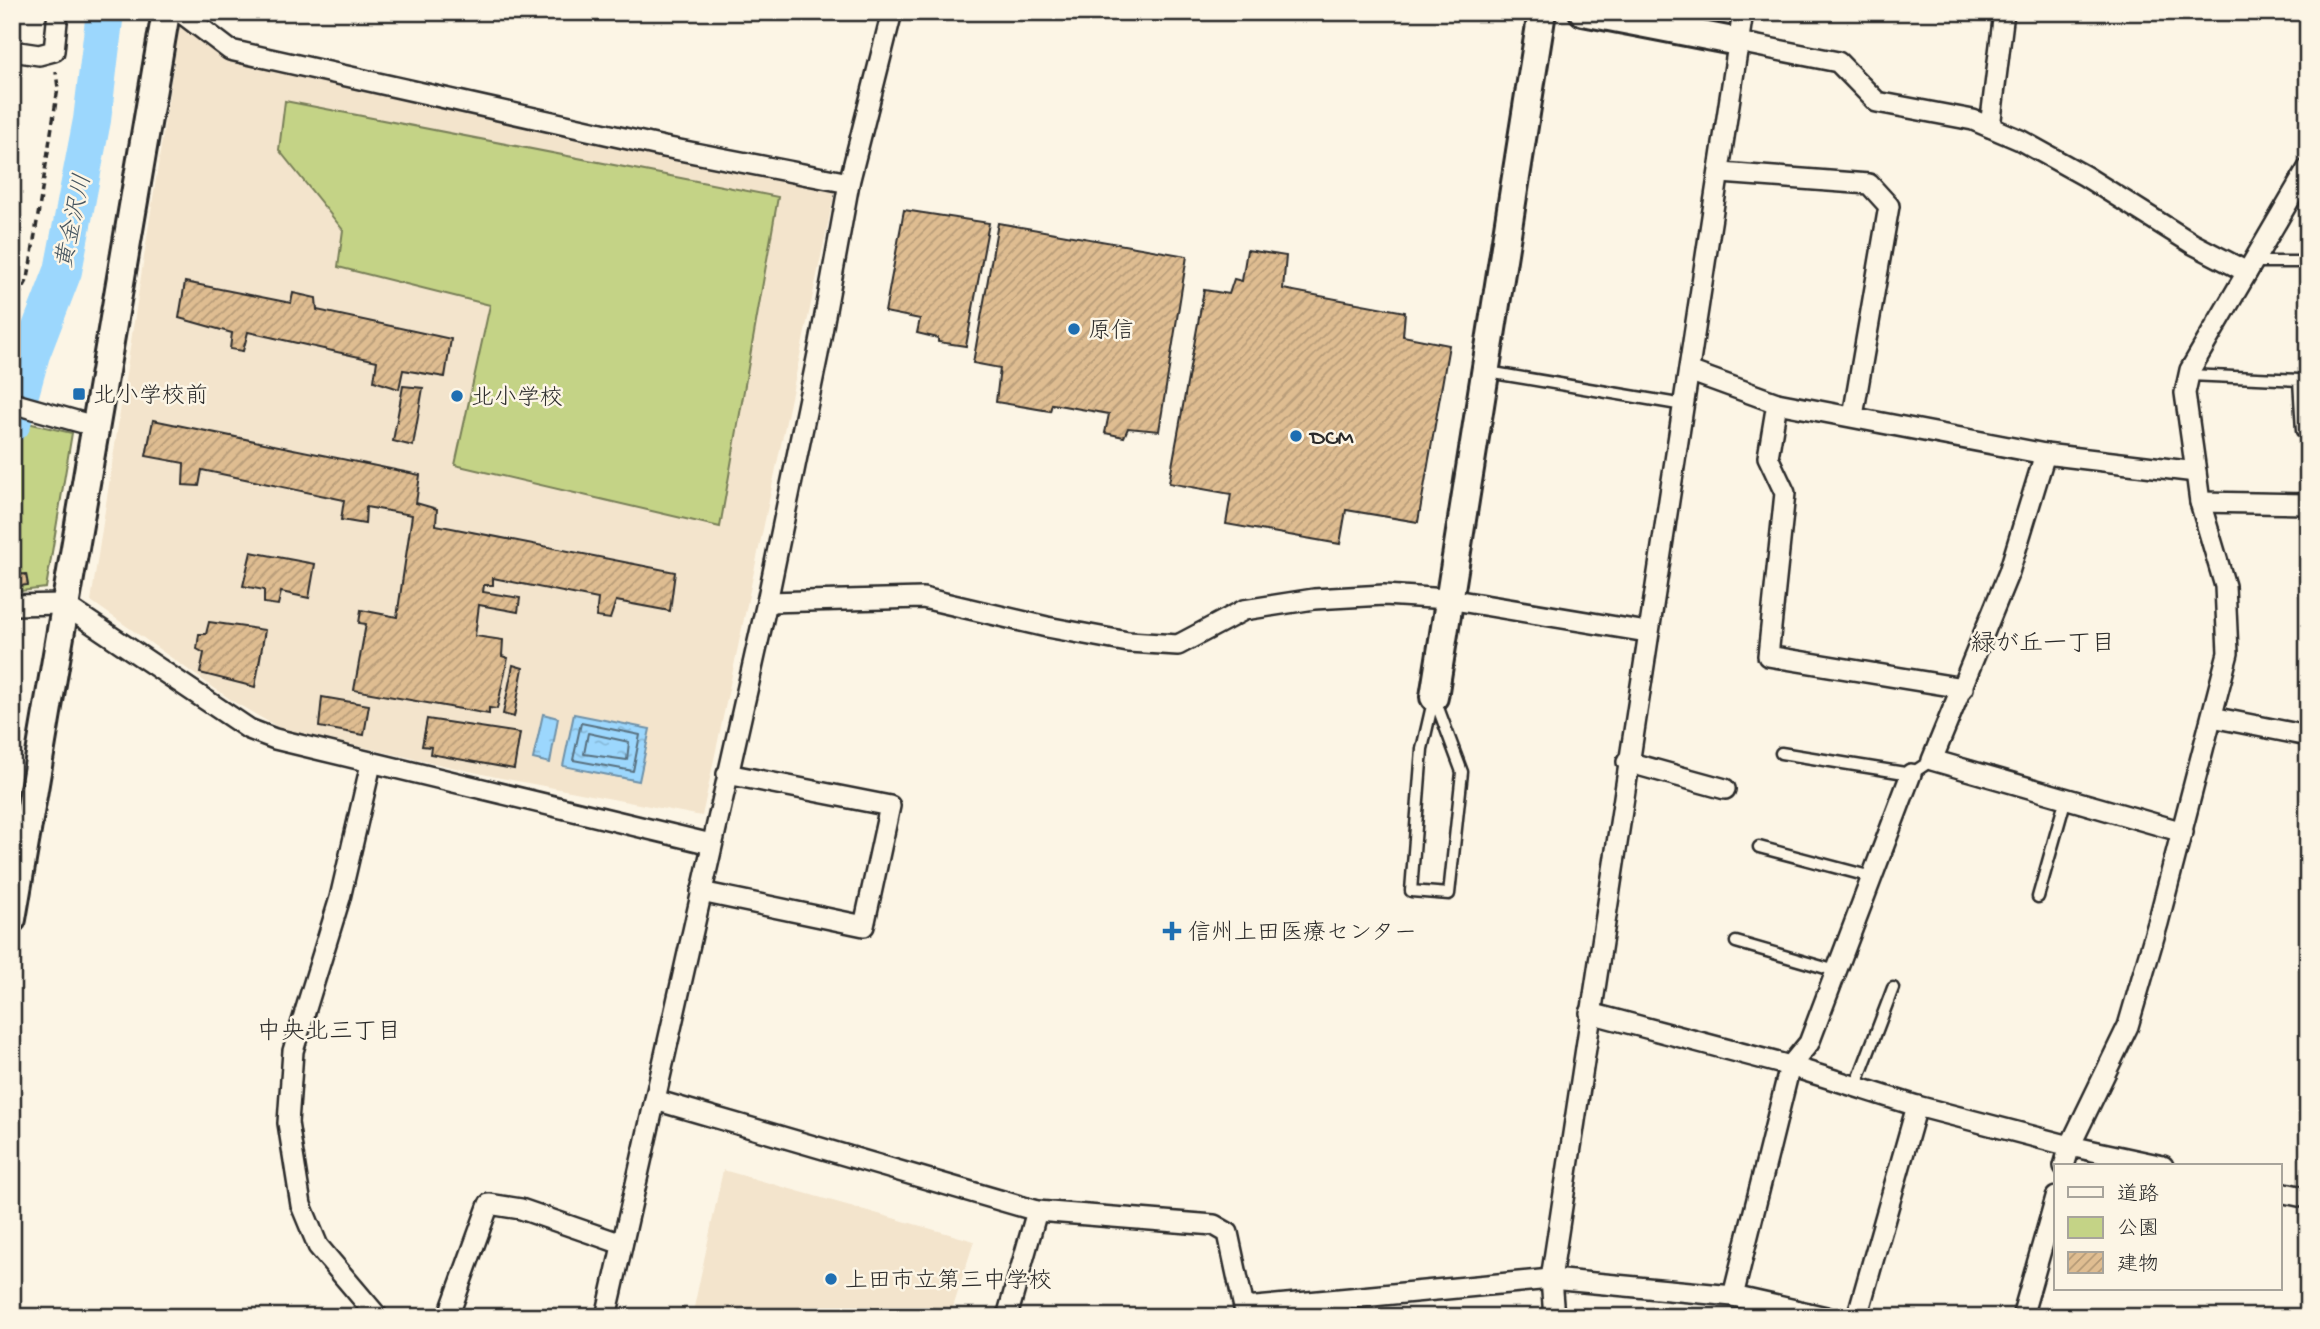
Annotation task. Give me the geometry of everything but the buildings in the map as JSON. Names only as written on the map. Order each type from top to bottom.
[{"type":"street","points":[[12,51],[39,55],[54,51],[58,12]]},
{"type":"street","points":[[12,919],[19,835],[64,604],[166,12]]},
{"type":"street","points":[[180,12],[230,50],[664,147],[849,183]]},
{"type":"street","points":[[606,1317],[767,602],[818,354],[849,183],[892,12]]},
{"type":"street","points":[[1434,697],[1542,12]]},
{"type":"street","points":[[1583,12],[1839,62],[1877,102],[1973,120],[1990,127],[2085,176],[2193,244],[2250,267]]},
{"type":"street","points":[[1554,1317],[1551,1279],[1627,762],[1721,173],[1743,12]]},
{"type":"street","points":[[1990,127],[2004,12]]},
{"type":"street","points":[[2065,1164],[2070,1146],[2128,1026],[2183,832],[2228,653],[2225,586],[2200,502],[2185,393],[2189,375],[2308,168]]},
{"type":"street","points":[[1721,173],[1869,184],[1889,206],[1853,416]]},
{"type":"street","points":[[1689,371],[1777,402],[2045,454],[2196,472]]},
{"type":"street","points":[[1777,402],[1768,457],[1785,493],[1768,656],[1963,688]]},
{"type":"street","points":[[12,404],[94,426]]},
{"type":"street","points":[[2045,454],[2009,572],[1932,760],[2183,832]]},
{"type":"street","points":[[2200,502],[2308,504]]},
{"type":"street","points":[[767,602],[923,598],[1101,637],[1178,645],[1244,610],[1314,599],[1384,595],[1448,598],[1647,632]]},
{"type":"street","points":[[12,605],[64,604],[250,729],[275,739],[711,844]]},
{"type":"street","points":[[2212,718],[2308,736]]},
{"type":"street","points":[[1627,762],[1725,789]]},
{"type":"street","points":[[371,764],[340,898],[293,1051],[288,1123],[301,1205],[318,1246],[378,1317]]},
{"type":"street","points":[[701,891],[864,926],[890,806],[727,774]]},
{"type":"street","points":[[1733,1296],[1790,1066],[1809,1044],[1911,774]]},
{"type":"street","points":[[1590,1013],[1790,1066],[1917,1106],[2070,1146],[2154,1164]]},
{"type":"street","points":[[655,1100],[1037,1211],[1214,1225],[1228,1233],[1245,1312],[1551,1279],[1733,1296],[1822,1316]]},
{"type":"street","points":[[1857,1317],[1917,1106]]},
{"type":"street","points":[[2282,1192],[2308,1198]]},
{"type":"street","points":[[448,1317],[489,1204],[522,1209],[622,1244]]},
{"type":"street","points":[[2022,1317],[2054,1204]]},
{"type":"street","points":[[1007,1317],[1037,1211]]},
{"type":"lane","points":[[2250,267],[2308,262]]},
{"type":"lane","points":[[1485,371],[1684,405]]},
{"type":"lane","points":[[2189,375],[2299,380],[2302,431],[2308,438]]},
{"type":"lane","points":[[1434,697],[1462,772],[1450,894],[1411,891],[1422,749],[1434,697]]},
{"type":"lane","points":[[1781,753],[1911,774],[1932,760]]},
{"type":"lane","points":[[2038,897],[2066,798]]},
{"type":"lane","points":[[1759,847],[1872,877]]},
{"type":"lane","points":[[1736,942],[1836,971]]},
{"type":"lane","points":[[1854,1088],[1893,988]]},
{"type":"path","points":[[12,308],[28,279],[43,164],[58,88],[54,51]]},
{"type":"shaded area","name":"北小学校","points":[[180,23],[237,62],[835,191],[702,816],[496,777],[281,729],[234,702],[91,601]]},
{"type":"shaded area","name":"上田市立第三中学校","points":[[723,1170],[974,1241],[950,1317],[692,1317]]},
{"type":"green space","points":[[285,101],[778,197],[720,527],[455,465],[490,305],[338,267],[343,230],[279,150]]},
{"type":"green space","points":[[23,422],[72,433],[46,588],[12,592],[12,463]]},
{"type":"water","points":[[543,714],[558,718],[550,763],[533,759]]},
{"type":"water","points":[[574,714],[650,729],[639,781],[563,766]]},
{"type":"waterway","name":"黄金沢川","points":[[12,423],[31,354],[63,271],[92,120],[105,12]]},
{"type":"place","name":"原信","points":[[1074,329]]},
{"type":"place","name":"北小学校前","points":[[79,394]]},
{"type":"place","name":"北小学校","points":[[457,396]]},
{"type":"place","name":"DCM","points":[[1296,436]]},
{"type":"place","name":"信州上田医療センター","points":[[1172,931]]},
{"type":"place","name":"上田市立第三中学校","points":[[831,1279]]},
{"type":"district","name":"緑が丘一丁目","points":[[2043,642]]},
{"type":"district","name":"中央北三丁目","points":[[329,1030]]}]
